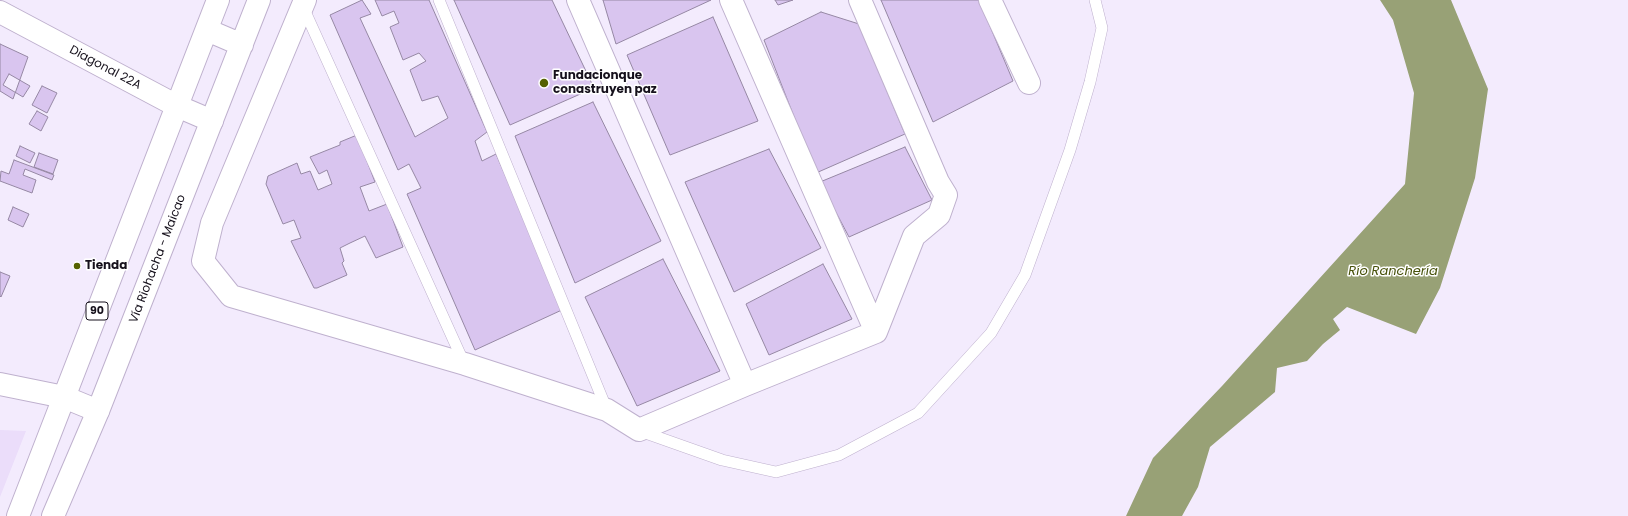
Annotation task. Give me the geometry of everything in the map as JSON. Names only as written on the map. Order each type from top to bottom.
[{"type":"main road","name":"90","points":[[18,516],[218,0]]},
{"type":"main road","name":"Vía Riohacha - Maicao","points":[[53,516],[98,411],[259,0]]},
{"type":"main road","points":[[578,0],[745,385]]},
{"type":"main road","points":[[731,0],[876,332]]},
{"type":"main road","points":[[304,3],[212,223],[203,261],[230,296],[465,364],[607,410],[639,430],[876,332],[914,236],[939,215],[946,195],[938,182],[860,0]]},
{"type":"main road","points":[[990,0],[1029,83]]},
{"type":"main road","name":"Diagonal 22A","points":[[0,12],[177,106],[212,121]]},
{"type":"main road","points":[[207,30],[242,45]]},
{"type":"main road","points":[[0,384],[64,397],[98,411]]},
{"type":"lane","points":[[439,0],[607,410]]},
{"type":"lane","points":[[639,430],[722,460],[776,472],[839,455],[918,413],[991,334],[1026,274],[1070,150],[1090,82],[1102,28],[1095,0]]},
{"type":"lane","points":[[304,3],[465,364]]},
{"type":"shaded area","points":[[0,430],[26,431],[0,497]]},
{"type":"water","name":"Río Ranchería","points":[[1380,0],[1451,0],[1488,89],[1475,178],[1440,288],[1416,334],[1347,307],[1333,319],[1340,330],[1323,344],[1307,361],[1277,368],[1275,392],[1210,447],[1198,487],[1182,516],[1126,516],[1153,458],[1222,386],[1405,184],[1414,93],[1393,20]]},
{"type":"building","points":[[362,0],[371,14],[360,18],[415,137],[448,118],[438,96],[422,101],[410,70],[426,61],[419,53],[403,60],[390,27],[399,23],[394,11],[382,16],[375,0],[429,0],[487,132],[475,141],[482,161],[496,154],[564,309],[475,350],[407,194],[421,188],[409,164],[398,170],[330,15]]},
{"type":"building","points":[[454,0],[552,0],[594,88],[510,125]]},
{"type":"building","points":[[603,0],[711,0],[616,44]]},
{"type":"building","points":[[775,0],[793,0],[778,5]]},
{"type":"building","points":[[881,0],[979,0],[1013,81],[933,122]]},
{"type":"building","points":[[821,12],[859,24],[905,134],[816,173],[764,40]]},
{"type":"building","points":[[713,17],[758,121],[670,155],[627,55]]},
{"type":"building","points":[[0,44],[28,57],[13,99],[0,91]]},
{"type":"building","points":[[9,74],[30,86],[23,97],[3,85]]},
{"type":"building","points":[[42,86],[57,93],[47,113],[32,105]]},
{"type":"building","points":[[593,102],[661,241],[575,283],[515,136]]},
{"type":"building","points":[[37,111],[48,117],[41,131],[29,124]]},
{"type":"building","points":[[357,135],[375,182],[360,187],[369,211],[387,204],[403,247],[376,258],[365,236],[340,248],[344,261],[342,263],[347,275],[314,288],[291,241],[301,238],[294,220],[283,224],[266,184],[268,176],[297,163],[301,174],[310,171],[318,190],[332,184],[327,170],[319,174],[310,157],[340,145],[340,142]]},
{"type":"building","points":[[20,146],[35,153],[30,163],[16,156]]},
{"type":"building","points":[[905,147],[932,200],[849,237],[820,182]]},
{"type":"building","points":[[769,149],[821,248],[734,292],[685,182]]},
{"type":"building","points":[[39,153],[58,160],[53,174],[34,167]]},
{"type":"building","points":[[14,160],[54,175],[52,180],[25,169],[23,175],[36,180],[32,193],[0,181],[1,171],[9,174]]},
{"type":"building","points":[[13,207],[29,214],[23,227],[8,220]]},
{"type":"building","points":[[663,259],[720,371],[637,406],[585,297]]},
{"type":"building","points":[[823,264],[852,319],[769,355],[746,304]]},
{"type":"building","points":[[0,272],[10,276],[1,297],[0,296]]},
{"type":"place","name":"Fundacionque conastruyen paz","points":[[544,83]]},
{"type":"place","name":"Tienda","points":[[77,266]]}]
